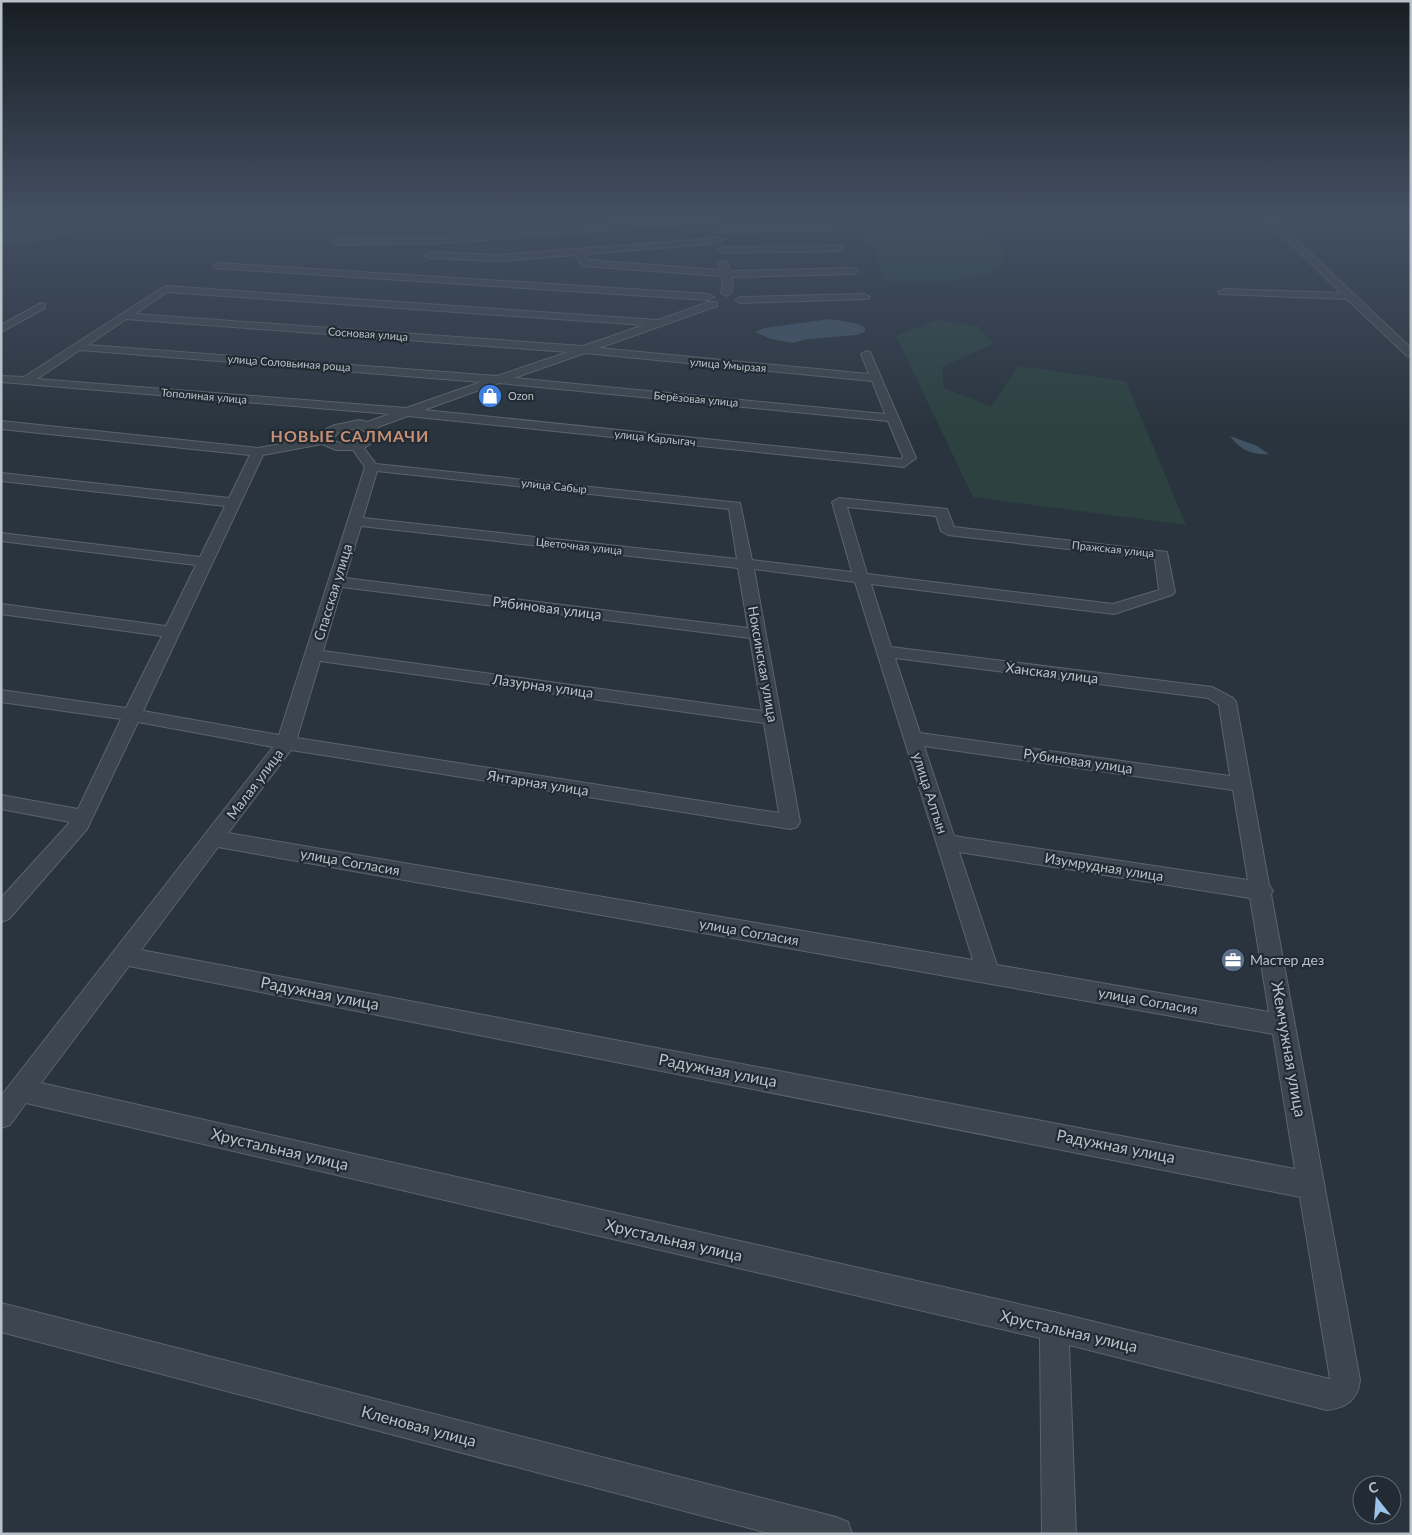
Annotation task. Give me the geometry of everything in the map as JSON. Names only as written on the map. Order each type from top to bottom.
[{"type":"street","points":[[532,288],[719,303]]},
{"type":"street","points":[[719,303],[727,288]]},
{"type":"street","points":[[1341,288],[1411,354]]},
{"type":"street","points":[[26,381],[165,289],[659,323]]},
{"type":"street","points":[[1223,292],[1350,296]]},
{"type":"street","points":[[726,293],[736,296],[740,300]]},
{"type":"street","points":[[368,426],[719,303],[740,300],[865,298]]},
{"type":"street","points":[[1,329],[41,306]]},
{"type":"street","name":"Сосновая улица","points":[[124,316],[582,351]]},
{"type":"street","name":"улица Соловьиная роща","points":[[78,347],[499,380]]},
{"type":"street","name":"улица Умырзая","points":[[582,351],[875,378]]},
{"type":"street","points":[[866,354],[910,458],[904,463]]},
{"type":"street","name":"Тополиная улица","points":[[1,379],[407,412]]},
{"type":"street","name":"Берёзовая улица","points":[[499,380],[892,418]]},
{"type":"street","name":"улица Карлыгач","points":[[407,412],[904,463]]},
{"type":"street","points":[[1,425],[258,452],[325,440],[336,446],[356,446],[372,438],[375,434],[373,429],[360,424],[340,427],[326,435],[325,440]]},
{"type":"street","points":[[356,446],[372,467]]},
{"type":"street","points":[[1,913],[80,824],[84,817],[258,452]]},
{"type":"street","name":"улица Сабыр","points":[[372,467],[735,506]]},
{"type":"street","name":"Спасская улица","points":[[286,743],[372,467]]},
{"type":"street","points":[[1,477],[234,503]]},
{"type":"street","name":"Пражская улица","points":[[802,571],[861,578],[1114,609],[1167,592],[1162,555],[948,532],[942,512],[839,502],[861,578],[872,612]]},
{"type":"street","name":"Ноксинская улица","points":[[735,506],[790,822]]},
{"type":"street","name":"Цветочная улица","points":[[356,521],[802,571]]},
{"type":"street","points":[[1,537],[206,562]]},
{"type":"street","name":"Рябиновая улица","points":[[336,582],[758,634]]},
{"type":"street","points":[[1,609],[172,632]]},
{"type":"street","name":"улица Алтын","points":[[872,612],[988,973]]},
{"type":"street","name":"Ханская улица","points":[[884,651],[1212,693],[1220,696]]},
{"type":"street","name":"Лазурная улица","points":[[314,655],[772,718]]},
{"type":"street","name":"Малая улица","points":[[1,696],[132,715],[286,743],[1,1116]]},
{"type":"street","name":"Жемчужная улица","points":[[1220,696],[1230,708],[1345,1380],[1344,1387],[1338,1394],[1327,1394]]},
{"type":"street","name":"Рубиновая улица","points":[[912,738],[1243,785]]},
{"type":"street","name":"Янтарная улица","points":[[286,743],[790,822]]},
{"type":"street","points":[[1,802],[84,817]]},
{"type":"street","name":"улица Согласия","points":[[213,838],[1254,1019],[1285,1027]]},
{"type":"street","name":"Изумрудная улица","points":[[946,842],[1262,892]]},
{"type":"street","name":"Радужная улица","points":[[124,956],[1312,1186]]},
{"type":"street","name":"Хрустальная улица","points":[[20,1090],[1054,1327],[1327,1394]]},
{"type":"street","name":"Кленовая улица","points":[[1,1318],[836,1534]]},
{"type":"street","points":[[1054,1327],[1060,1534]]},
{"type":"green space","points":[[936,320],[978,326],[993,344],[942,367],[944,388],[991,406],[1018,366],[1126,381],[1186,525],[973,497],[896,336]]},
{"type":"water","points":[[830,319],[855,323],[865,327],[865,332],[856,335],[807,339],[793,343],[771,339],[755,332],[764,328]]},
{"type":"water","points":[[1230,436],[1257,446],[1269,454],[1257,454],[1247,451]]},
{"type":"place","name":"Ozon","points":[[490,396]]},
{"type":"place","name":"Мастер дез","points":[[1233,960]]},
{"type":"district","name":"НОВЫЕ САЛМАЧИ","points":[[350,436]]}]
